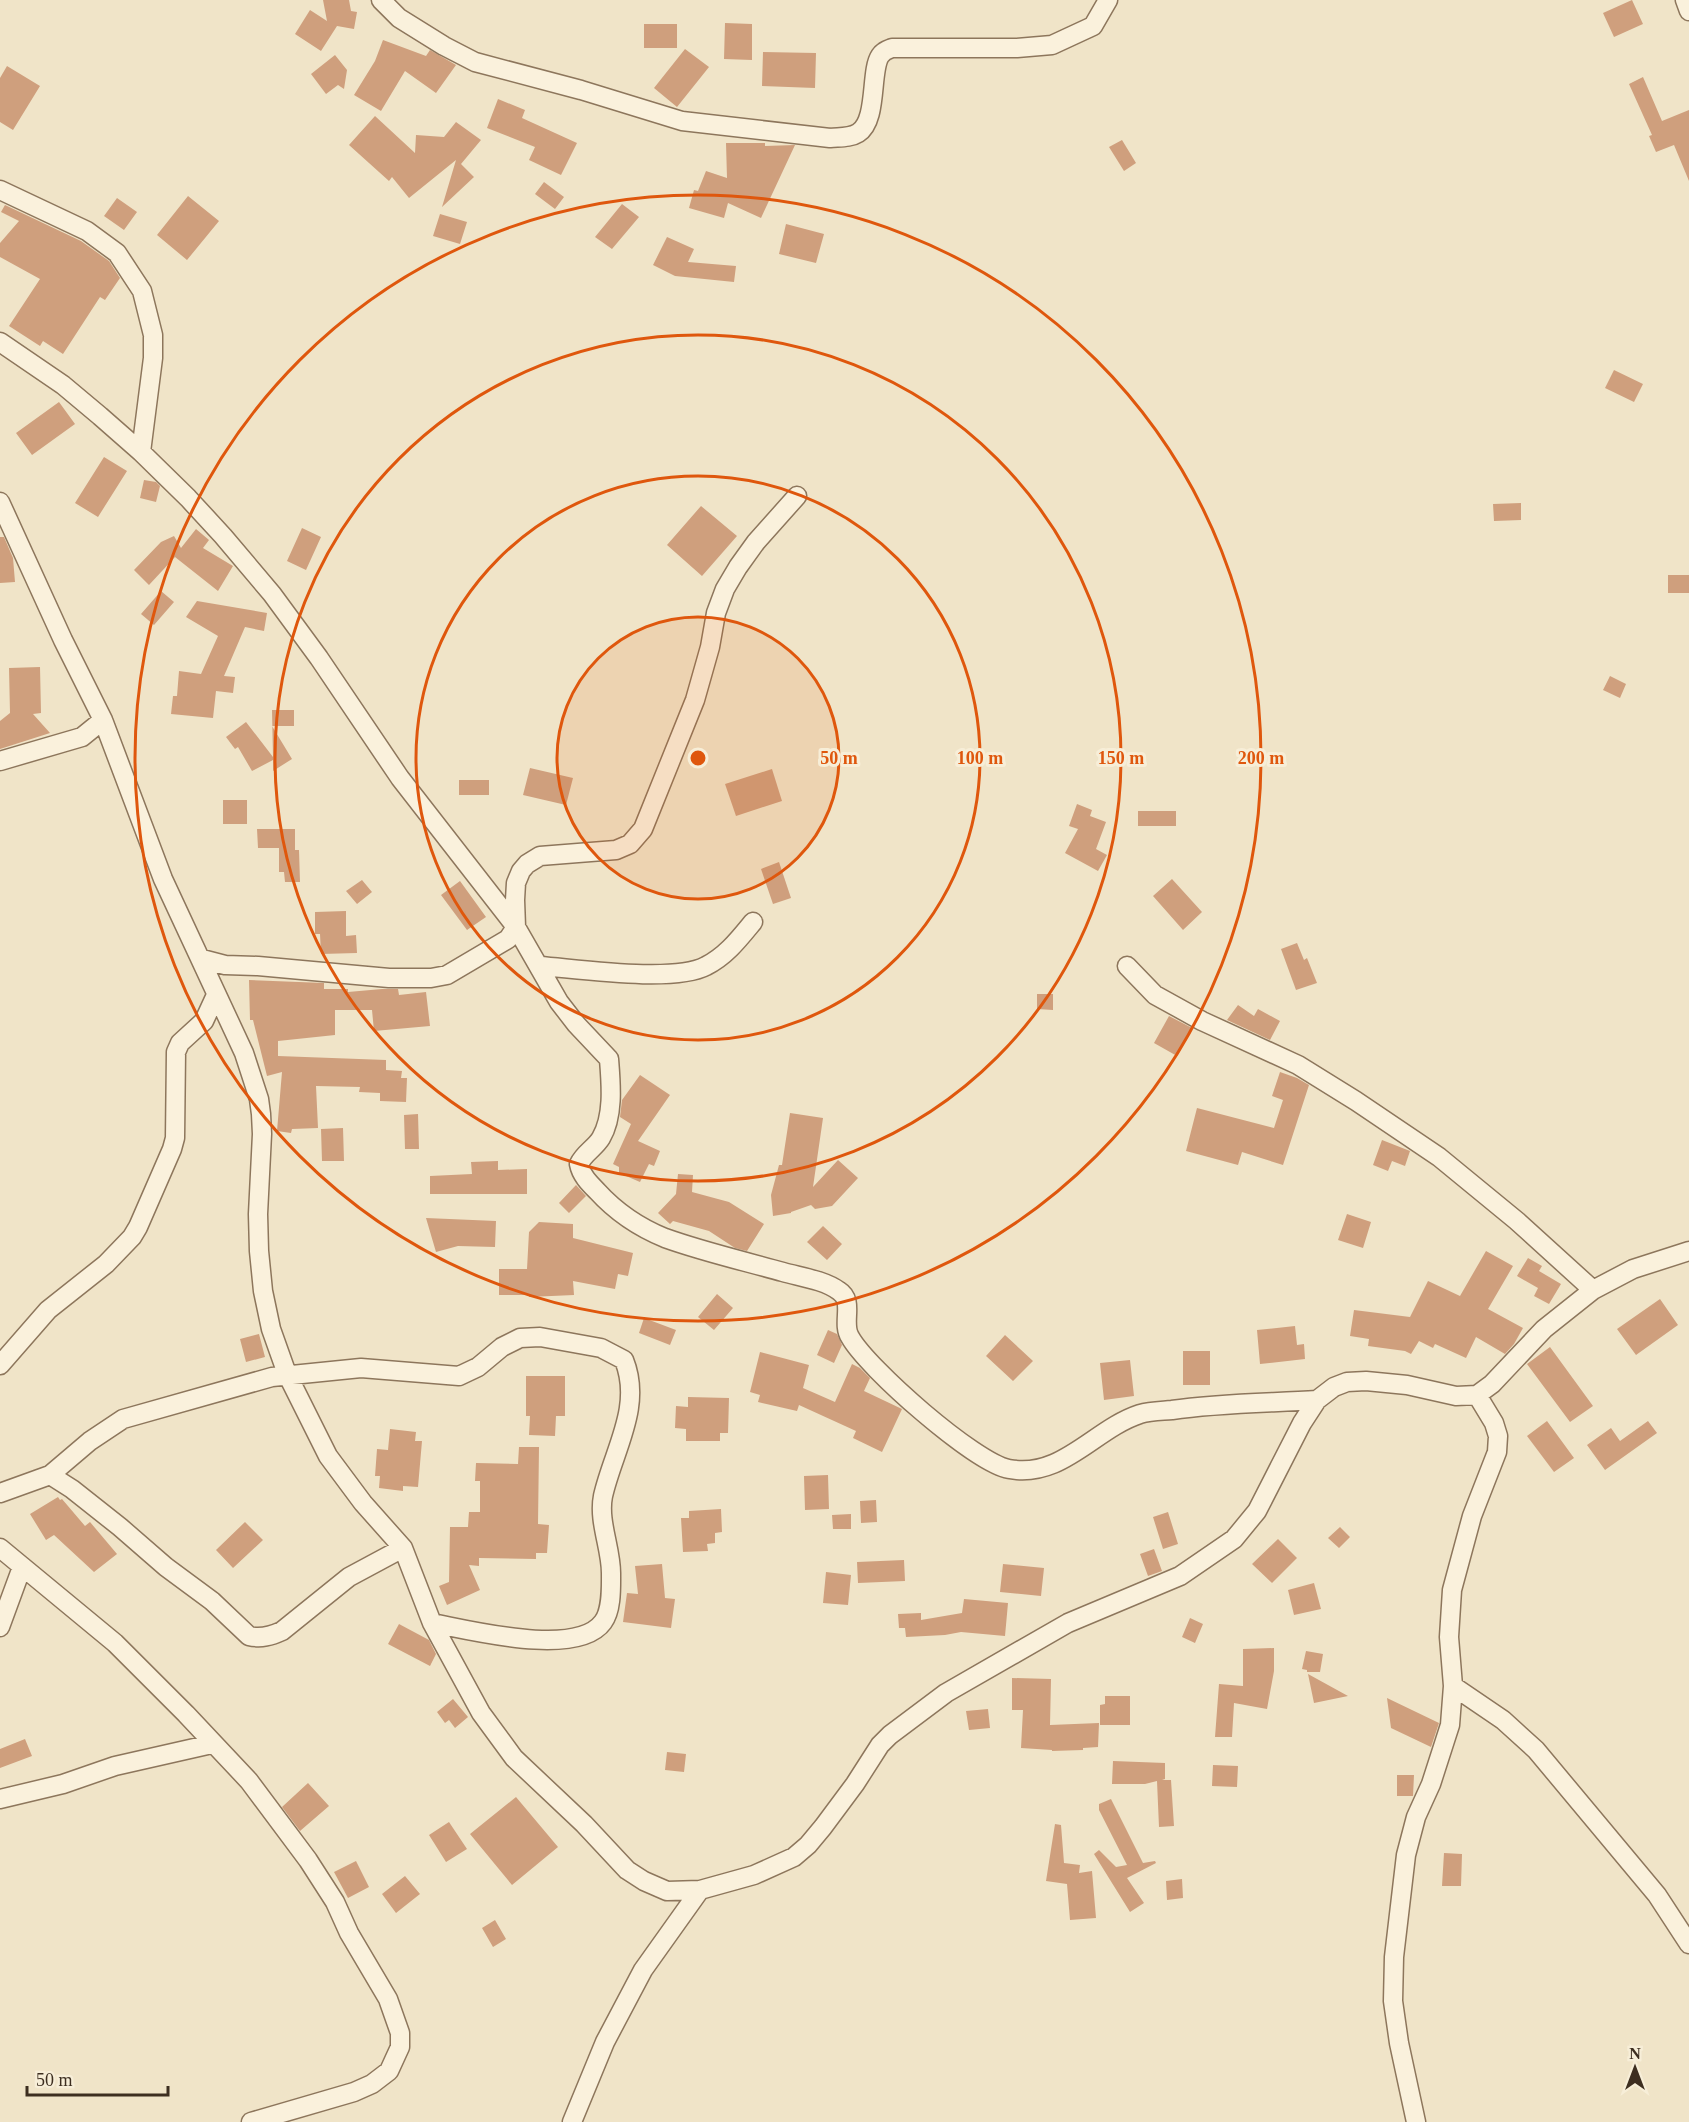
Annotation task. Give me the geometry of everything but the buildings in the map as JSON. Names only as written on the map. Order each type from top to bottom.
[{"type":"street","points":[[381,0],[399,18],[475,62],[581,90],[682,121],[830,138],[848,137],[858,134],[863,129],[872,104],[878,60],[885,51],[892,48],[1017,48],[1052,45],[1093,26],[1108,0]]},
{"type":"street","points":[[1684,0],[1689,11]]},
{"type":"street","points":[[0,190],[87,231],[117,253],[142,291],[153,335],[153,358],[141,452]]},
{"type":"street","points":[[0,342],[63,385],[141,452],[188,498],[272,594],[319,658],[399,778],[516,927],[559,1002],[609,1059],[610,1111],[607,1123],[600,1140],[579,1164],[584,1176],[596,1191],[624,1218],[647,1231],[686,1245],[804,1277],[840,1291],[848,1305],[846,1326],[849,1336],[862,1353],[941,1427],[978,1455],[1008,1469],[1039,1469],[1059,1462],[1107,1430],[1140,1414],[1201,1406],[1317,1400]]},
{"type":"street","points":[[202,959],[225,965],[389,978],[431,978],[447,975],[508,939],[516,927],[516,883],[527,864],[540,856],[616,850],[630,844],[643,829],[695,700],[710,647],[716,613],[725,589],[756,543],[797,496]]},
{"type":"street","points":[[0,502],[63,640],[103,720],[163,879],[244,1053],[258,1099],[262,1134],[258,1214],[263,1291],[271,1329],[287,1374],[328,1456],[363,1503],[403,1548],[432,1623],[481,1713],[514,1758],[584,1824],[627,1870],[644,1881],[667,1891],[700,1890],[754,1875],[794,1857],[823,1827],[880,1745],[946,1693],[1068,1623],[1180,1576],[1224,1548],[1245,1528],[1257,1511],[1302,1423],[1317,1400],[1334,1387],[1347,1382],[1366,1382],[1407,1385],[1456,1396],[1477,1395],[1492,1384],[1544,1329],[1593,1290],[1633,1269],[1689,1251]]},
{"type":"street","points":[[0,761],[82,737],[103,720]]},
{"type":"street","points":[[540,966],[674,974],[704,967],[728,952],[753,922]]},
{"type":"street","points":[[1127,966],[1155,995],[1202,1021],[1298,1065],[1439,1156],[1517,1221],[1593,1290]]},
{"type":"street","points":[[0,1365],[48,1310],[106,1264],[132,1237],[138,1227],[169,1158],[175,1138],[176,1052],[180,1043],[204,1021],[216,995]]},
{"type":"street","points":[[2,1487],[50,1475],[90,1441],[123,1419],[272,1377],[361,1368],[459,1376],[478,1367],[502,1347],[520,1338],[540,1337],[601,1348],[624,1360],[632,1386],[626,1423],[603,1500],[611,1573],[607,1615],[603,1622],[589,1633],[556,1640],[513,1637],[432,1623]]},
{"type":"street","points":[[1416,2122],[1399,2043],[1394,2001],[1394,1957],[1406,1855],[1416,1817],[1431,1784],[1450,1725],[1453,1686],[1449,1637],[1452,1590],[1472,1516],[1497,1452],[1498,1436],[1494,1423],[1477,1395]]},
{"type":"street","points":[[50,1475],[112,1520],[166,1568],[212,1601],[249,1636],[255,1638],[272,1636],[282,1631],[349,1577],[403,1548]]},
{"type":"street","points":[[0,1548],[115,1643],[249,1781],[308,1860],[335,1902],[349,1933],[388,1999],[399,2033],[400,2047],[389,2071],[372,2084],[354,2092],[252,2122]]},
{"type":"street","points":[[0,1627],[22,1567]]},
{"type":"street","points":[[1453,1686],[1503,1720],[1536,1750],[1657,1896],[1689,1944]]},
{"type":"street","points":[[0,1799],[63,1784],[115,1766],[212,1744]]},
{"type":"street","points":[[573,2120],[605,2042],[643,1970],[700,1890]]}]
